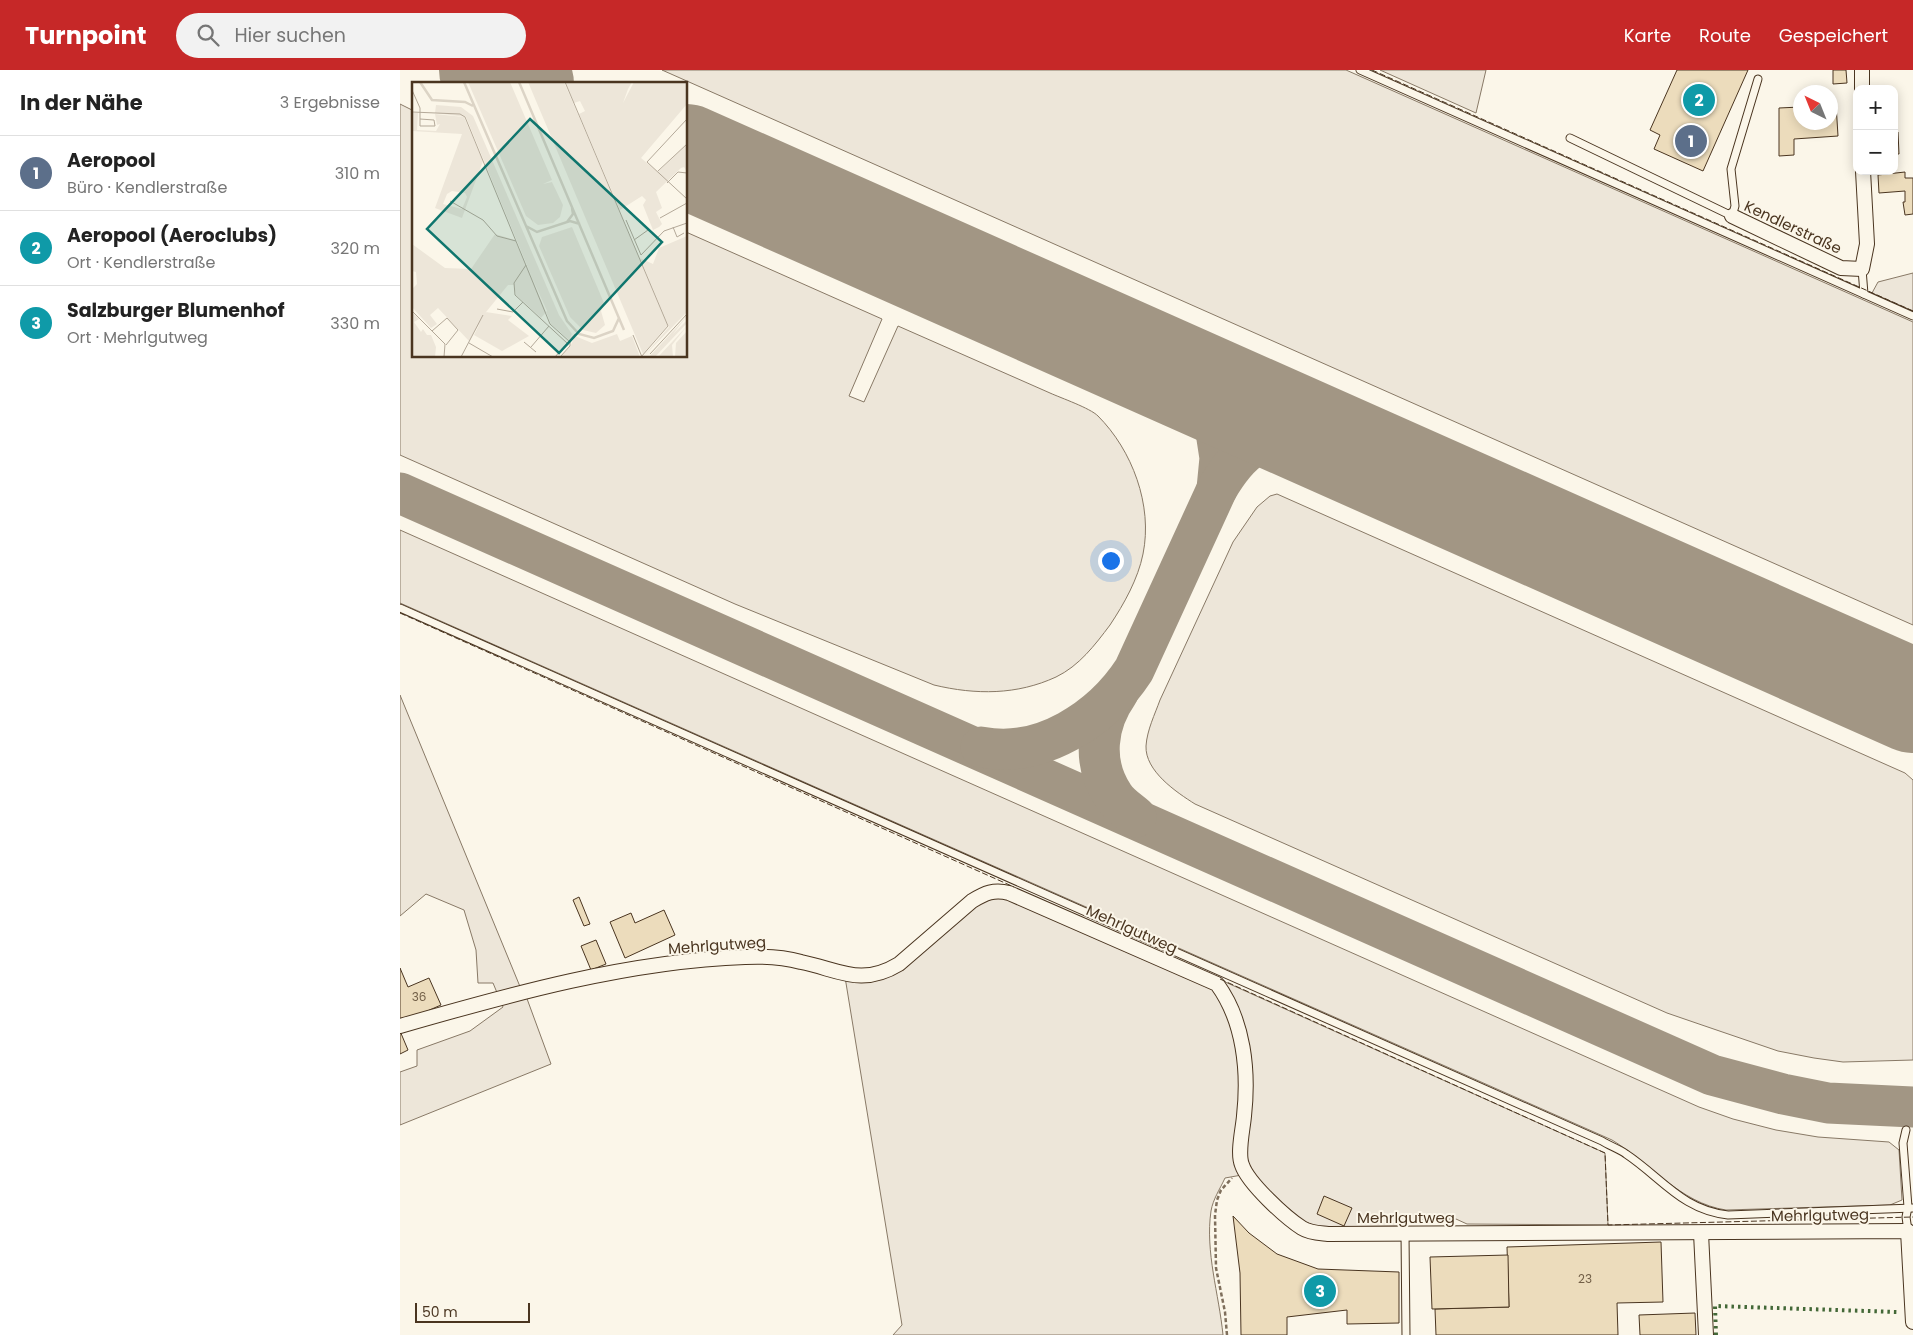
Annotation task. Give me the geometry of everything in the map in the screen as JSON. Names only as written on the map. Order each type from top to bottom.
[{"type":"street","points":[[1862,70],[1862,85]]},
{"type":"street","name":"Kendlerstraße","points":[[1732,216],[1841,268],[1862,269],[1867,244],[1863,175]]},
{"type":"street","name":"Mehrlgutweg","points":[[400,1026],[472,1005],[628,969],[693,961],[745,957],[782,958],[848,974],[874,976],[886,972],[899,964],[972,901],[984,894],[995,891],[1009,892],[1218,978]]},
{"type":"street","points":[[1218,978],[1240,1034],[1245,1062],[1245,1102],[1241,1164]]},
{"type":"street","name":"Mehrlgutweg","points":[[1241,1164],[1253,1183],[1276,1207],[1302,1228],[1315,1233],[1908,1231]]},
{"type":"street","points":[[1908,1231],[1913,1322]]},
{"type":"street","points":[[1702,1233],[1706,1335]]},
{"type":"lane","points":[[1360,70],[1913,316]]},
{"type":"lane","points":[[1570,138],[1732,216],[1735,206],[1731,169],[1758,80]]},
{"type":"lane","points":[[1862,269],[1864,294]]},
{"type":"lane","points":[[400,608],[1218,978],[1602,1141],[1626,1154],[1678,1197],[1696,1207],[1714,1214],[1728,1215],[1910,1208]]},
{"type":"lane","points":[[1906,1130],[1903,1143],[1910,1208],[1906,1218],[1908,1231]]},
{"type":"lane","points":[[1405,1233],[1406,1335]]},
{"type":"path","points":[[1227,1335],[1226,1312],[1216,1268],[1215,1215],[1217,1200],[1221,1190],[1241,1164]]},
{"type":"shaded area","points":[[662,70],[1346,70],[1913,322],[1913,625]]},
{"type":"shaded area","points":[[1380,70],[1486,70],[1476,113]]},
{"type":"shaded area","points":[[400,104],[412,110],[412,358],[688,358],[688,233],[882,319],[849,396],[864,402],[898,326],[1094,413],[1121,445],[1137,479],[1145,517],[1143,554],[1138,573],[1130,591],[1110,625],[1072,667],[1056,677],[1026,687],[996,692],[965,690],[934,685],[735,604],[400,455]]},
{"type":"shaded area","points":[[1913,273],[1913,311],[1872,293],[1878,282]]},
{"type":"shaded area","points":[[1277,494],[1905,773],[1913,780],[1913,1060],[1843,1062],[1814,1058],[1778,1051],[1667,1013],[1195,804],[1163,780],[1151,764],[1146,746],[1148,734],[1160,700],[1233,542],[1257,507],[1270,496]]},
{"type":"shaded area","points":[[400,530],[1699,1107],[1733,1119],[1776,1130],[1818,1137],[1889,1142],[1899,1150],[1902,1200],[1890,1205],[1726,1210],[1709,1206],[1680,1191],[1612,1140],[400,603]]},
{"type":"shaded area","points":[[400,695],[521,989],[526,996],[551,1064],[400,1125],[400,1072],[417,1066],[417,1050],[470,1031],[503,1007],[493,983],[478,983],[476,950],[464,910],[426,894],[400,916]]},
{"type":"shaded area","points":[[1001,894],[1223,981],[1605,1153],[1608,1225],[1467,1224],[1456,1219],[1418,1220],[1397,1226],[1318,1227],[1303,1221],[1273,1195],[1253,1173],[1225,1178],[1211,1211],[1211,1257],[1223,1335],[893,1335],[902,1325],[845,977],[863,981],[965,910]]},
{"type":"building","points":[[1677,70],[1748,70],[1703,171],[1654,149],[1660,135],[1650,130]]},
{"type":"building","points":[[1833,70],[1846,70],[1847,83],[1833,84]]},
{"type":"building","points":[[1793,107],[1793,130],[1838,130],[1838,136],[1794,139],[1794,155],[1779,156],[1779,108]]},
{"type":"building","points":[[1905,172],[1905,178],[1913,178],[1913,214],[1905,215],[1903,202],[1905,202],[1905,191],[1879,193],[1878,175],[1898,175],[1898,173]]},
{"type":"building","points":[[579,897],[590,924],[584,926],[573,900]]},
{"type":"building","points":[[664,910],[675,935],[625,958],[610,922],[631,913],[635,923]]},
{"type":"building","points":[[596,940],[606,964],[591,970],[581,946]]},
{"type":"building","points":[[400,968],[408,987],[429,978],[441,1005],[400,1023]]},
{"type":"building","points":[[400,1031],[408,1050],[400,1054]]},
{"type":"building","points":[[1324,1196],[1352,1208],[1344,1226],[1317,1214]]},
{"type":"building","points":[[1233,1216],[1249,1233],[1277,1254],[1318,1269],[1399,1272],[1399,1323],[1347,1324],[1347,1310],[1287,1317],[1287,1335],[1241,1335],[1240,1273]]},
{"type":"building","points":[[1661,1242],[1663,1302],[1617,1303],[1618,1335],[1436,1335],[1435,1309],[1509,1307],[1507,1247]]},
{"type":"building","points":[[1508,1255],[1509,1307],[1432,1309],[1430,1257]]},
{"type":"building","points":[[1695,1313],[1696,1335],[1640,1335],[1639,1315]]},
{"type":"taxiway","points":[[1169,370],[1193,387],[1208,408],[1216,432],[1220,458],[1217,489]]},
{"type":"taxiway","points":[[981,747],[1003,749],[1026,747],[1047,741],[1087,719],[1105,704],[1121,688],[1134,670],[1217,489],[1226,474],[1244,453],[1254,447],[1277,438],[1309,432]]},
{"type":"taxiway","points":[[400,493],[1712,1075],[1783,1094],[1828,1103],[1913,1107]]},
{"type":"taxiway","points":[[1118,693],[1101,730],[1100,757],[1106,783],[1113,795],[1120,804],[1136,817]]},
{"type":"runway","points":[[491,70],[518,82]]},
{"type":"runway","points":[[688,157],[1913,701]]},
{"type":"hedge","points":[[1716,1335],[1715,1306],[1897,1312]]},
{"type":"fence","points":[[1372,70],[1913,311]]},
{"type":"fence","points":[[400,613],[1014,887]]},
{"type":"fence","points":[[1220,979],[1605,1153],[1608,1225],[1913,1217]]},
{"type":"place","name":"Aeropool (Aeroclubs)","points":[[1699,100]]},
{"type":"place","name":"Aeropool","points":[[1691,141]]},
{"type":"place","name":"Salzburger Blumenhof","points":[[1320,1291]]}]
